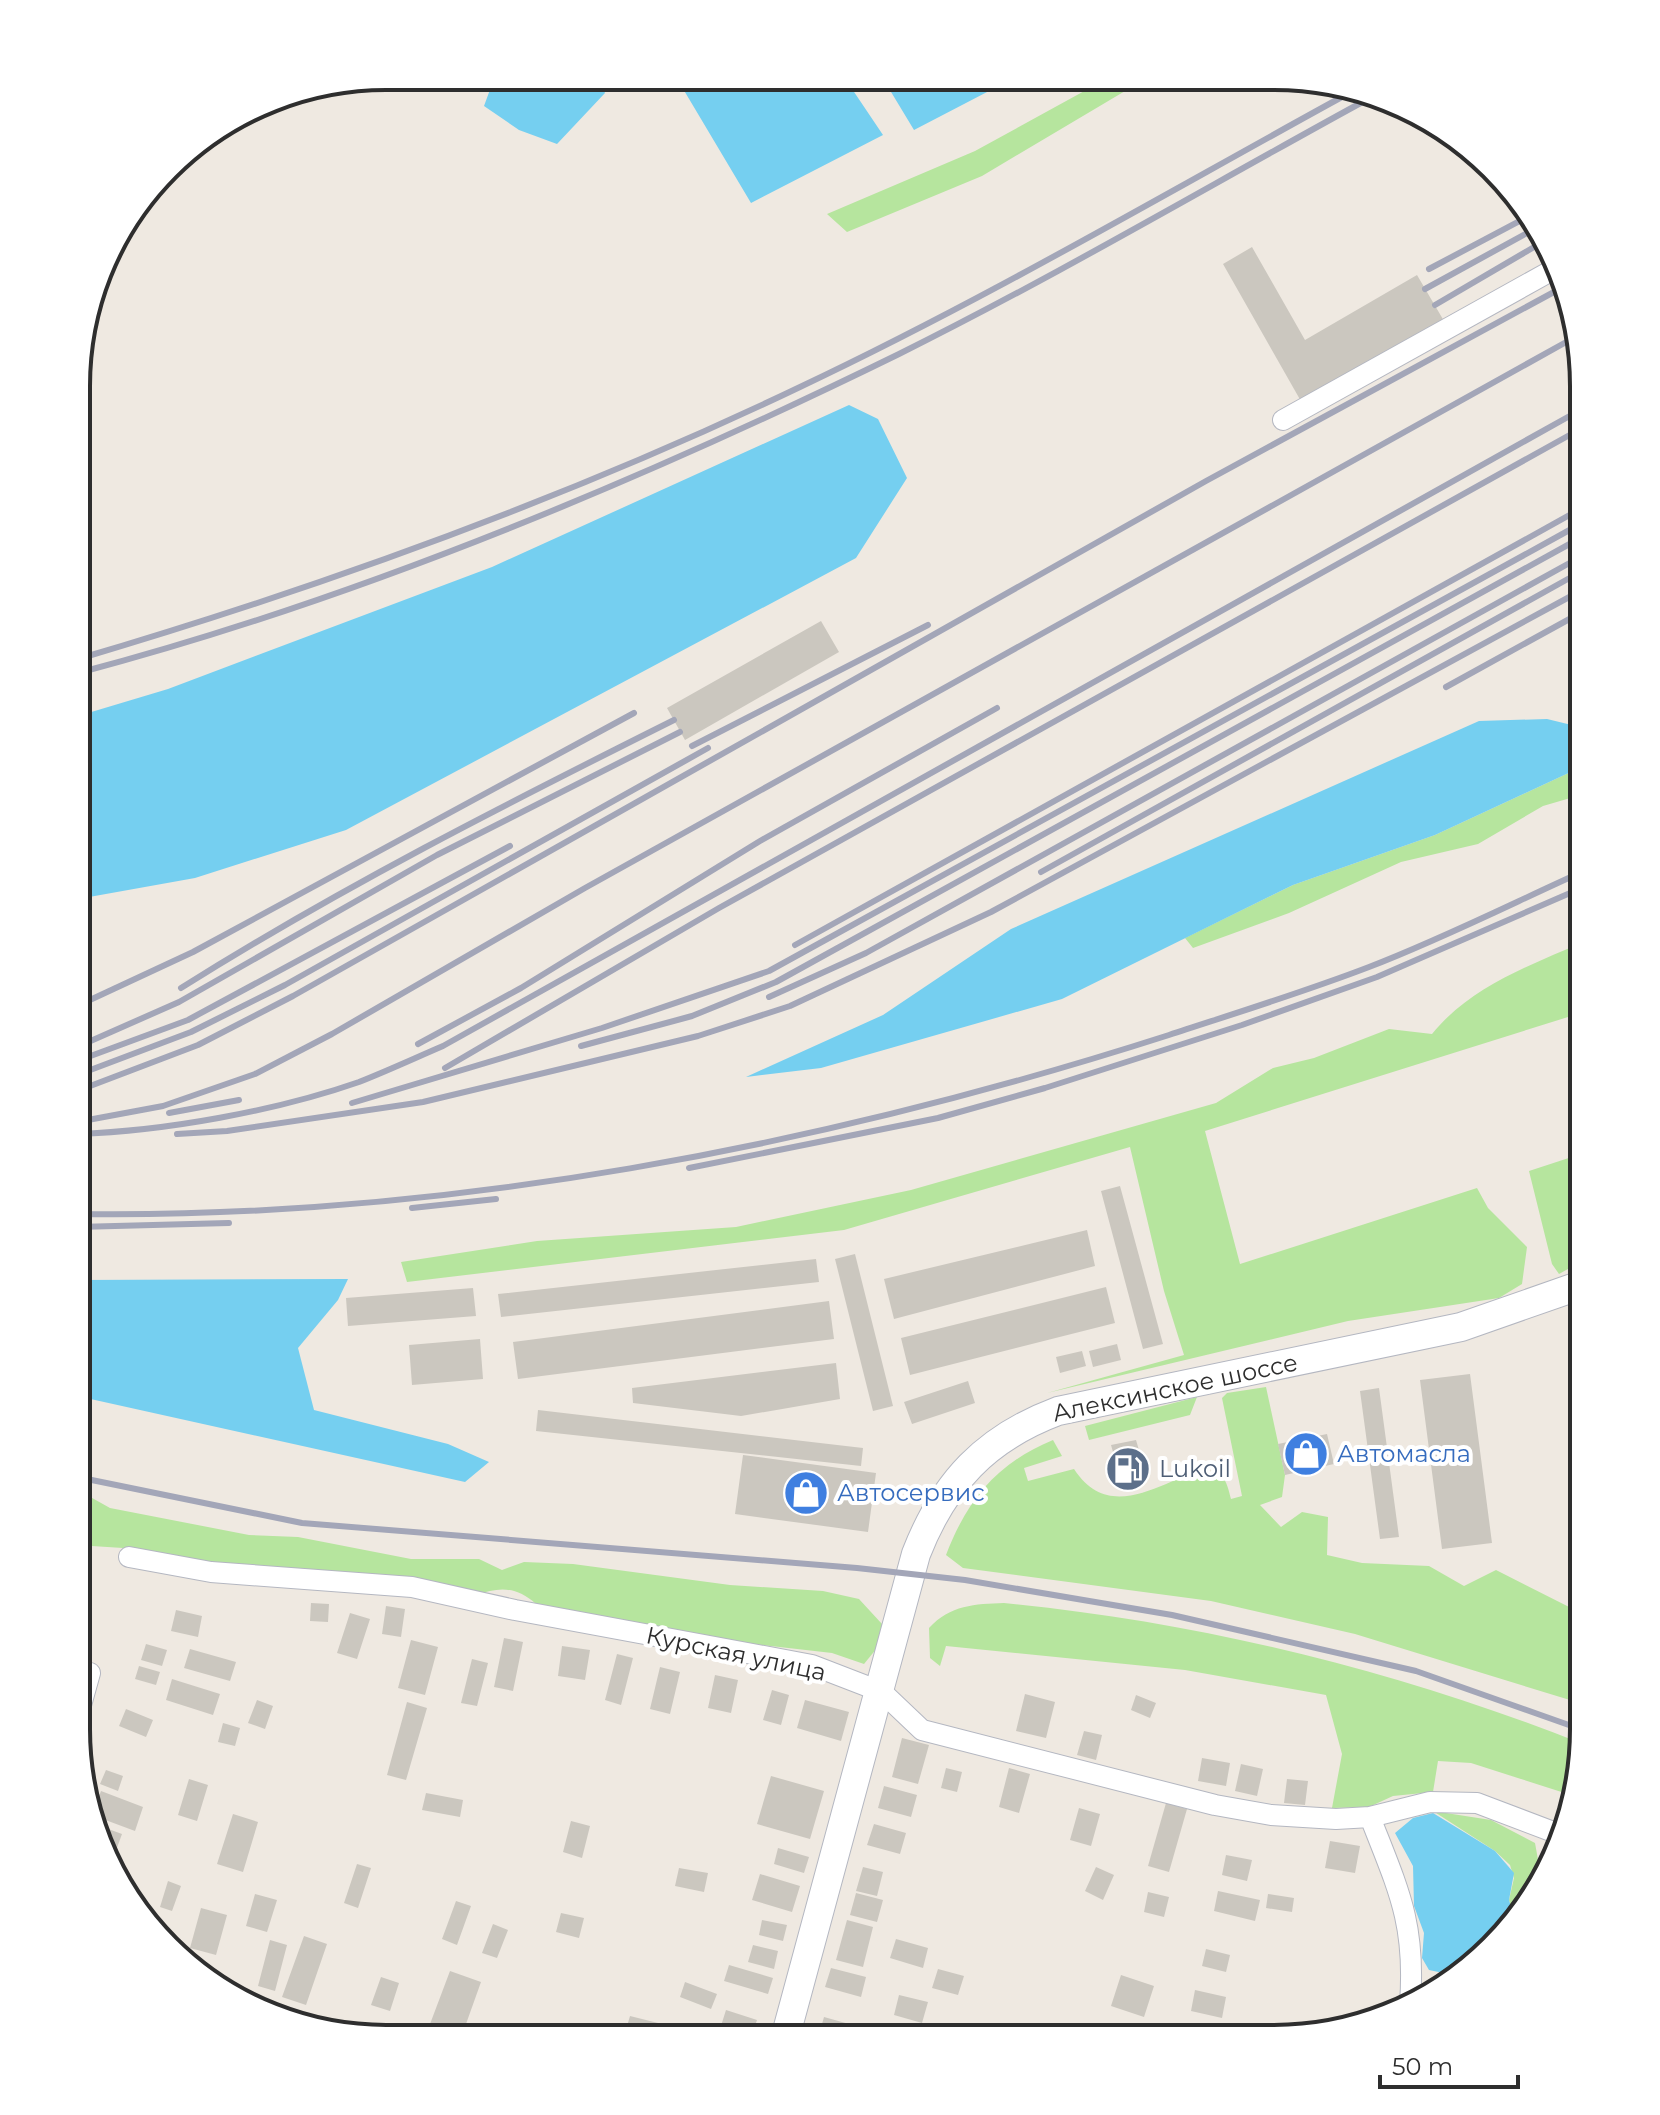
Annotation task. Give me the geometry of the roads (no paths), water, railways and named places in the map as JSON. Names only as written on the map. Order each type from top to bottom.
[{"type":"main road","name":"Алексинское шоссе","points":[[789,2025],[882,1692],[916,1554],[933,1514],[969,1466],[1004,1435],[1048,1415],[1100,1400],[1461,1327],[1570,1289]]},
{"type":"street","points":[[1283,420],[1547,273]]},
{"type":"street","name":"Курская улица","points":[[129,1557],[211,1572],[412,1587],[515,1610],[812,1665],[882,1692],[922,1730],[1215,1805],[1271,1815],[1370,1817],[1430,1802],[1477,1803],[1551,1831]]},
{"type":"street","points":[[1370,1817],[1405,1906],[1413,1956],[1411,1991]]},
{"type":"water","points":[[490,90],[604,90],[605,93],[557,144],[519,130],[484,106]]},
{"type":"water","points":[[684,90],[853,90],[883,135],[751,203]]},
{"type":"water","points":[[890,90],[991,90],[914,130]]},
{"type":"water","points":[[849,405],[878,419],[907,478],[856,558],[346,830],[195,878],[90,897],[90,712],[168,689],[492,567]]},
{"type":"water","points":[[1547,719],[1570,725],[1570,772],[1435,835],[1293,885],[1062,999],[821,1068],[746,1077],[883,1015],[1011,929],[1479,721]]},
{"type":"water","points":[[348,1279],[338,1300],[298,1348],[314,1410],[448,1444],[489,1462],[465,1482],[90,1399],[90,1280]]},
{"type":"water","points":[[1433,1813],[1495,1851],[1514,1873],[1509,1909],[1469,1952],[1441,1973],[1429,1970],[1422,1958],[1424,1933],[1414,1906],[1413,1866],[1395,1833],[1413,1818]]},
{"type":"railway","points":[[90,655],[262,601],[445,537],[535,503],[712,428],[940,317],[1341,98]]},
{"type":"railway","points":[[90,670],[288,610],[392,573],[599,492],[700,447],[958,324],[1360,103]]},
{"type":"railway","points":[[1429,269],[1519,221]]},
{"type":"railway","points":[[1425,289],[1527,233]]},
{"type":"railway","points":[[1435,305],[1535,247]]},
{"type":"railway","points":[[90,1086],[198,1045],[293,996],[1206,481],[1554,292]]},
{"type":"railway","points":[[90,1120],[163,1106],[255,1074],[332,1034],[585,888],[1566,342]]},
{"type":"railway","points":[[90,1133],[183,1124],[292,1102],[359,1082],[443,1046],[1570,416]]},
{"type":"railway","points":[[445,1068],[719,908],[1570,435]]},
{"type":"railway","points":[[795,945],[1570,515]]},
{"type":"railway","points":[[352,1103],[602,1028],[769,971],[1570,530]]},
{"type":"railway","points":[[581,1046],[692,1016],[776,982],[1570,544]]},
{"type":"railway","points":[[769,997],[866,953],[1570,563]]},
{"type":"railway","points":[[1041,872],[1570,578]]},
{"type":"railway","points":[[177,1134],[227,1131],[423,1102],[698,1036],[790,1006],[991,912],[1570,597]]},
{"type":"railway","points":[[1446,687],[1570,619]]},
{"type":"railway","points":[[692,746],[928,625]]},
{"type":"railway","points":[[418,1044],[521,988],[760,841],[997,708]]},
{"type":"railway","points":[[90,1000],[193,952],[634,713]]},
{"type":"railway","points":[[181,988],[363,881],[674,720]]},
{"type":"railway","points":[[90,1041],[179,1002],[437,855],[680,732]]},
{"type":"railway","points":[[90,1070],[191,1032],[285,985],[708,748]]},
{"type":"railway","points":[[90,1056],[188,1020],[510,846]]},
{"type":"railway","points":[[90,1214],[215,1212],[354,1204],[492,1189],[630,1168],[767,1142],[903,1111],[1037,1075],[1270,1002],[1396,956],[1570,877]]},
{"type":"railway","points":[[689,1168],[938,1118],[1045,1088],[1242,1025],[1377,977],[1570,893]]},
{"type":"railway","points":[[169,1113],[239,1100]]},
{"type":"railway","points":[[412,1208],[496,1199]]},
{"type":"railway","points":[[90,1227],[229,1223]]},
{"type":"railway","points":[[90,1480],[302,1523],[857,1568],[965,1580],[1172,1615],[1416,1671],[1570,1725]]},
{"type":"place","name":"Автомасла","points":[[1306,1454]]},
{"type":"place","name":"Lukoil","points":[[1128,1469]]},
{"type":"place","name":"Автосервис","points":[[806,1493]]}]
